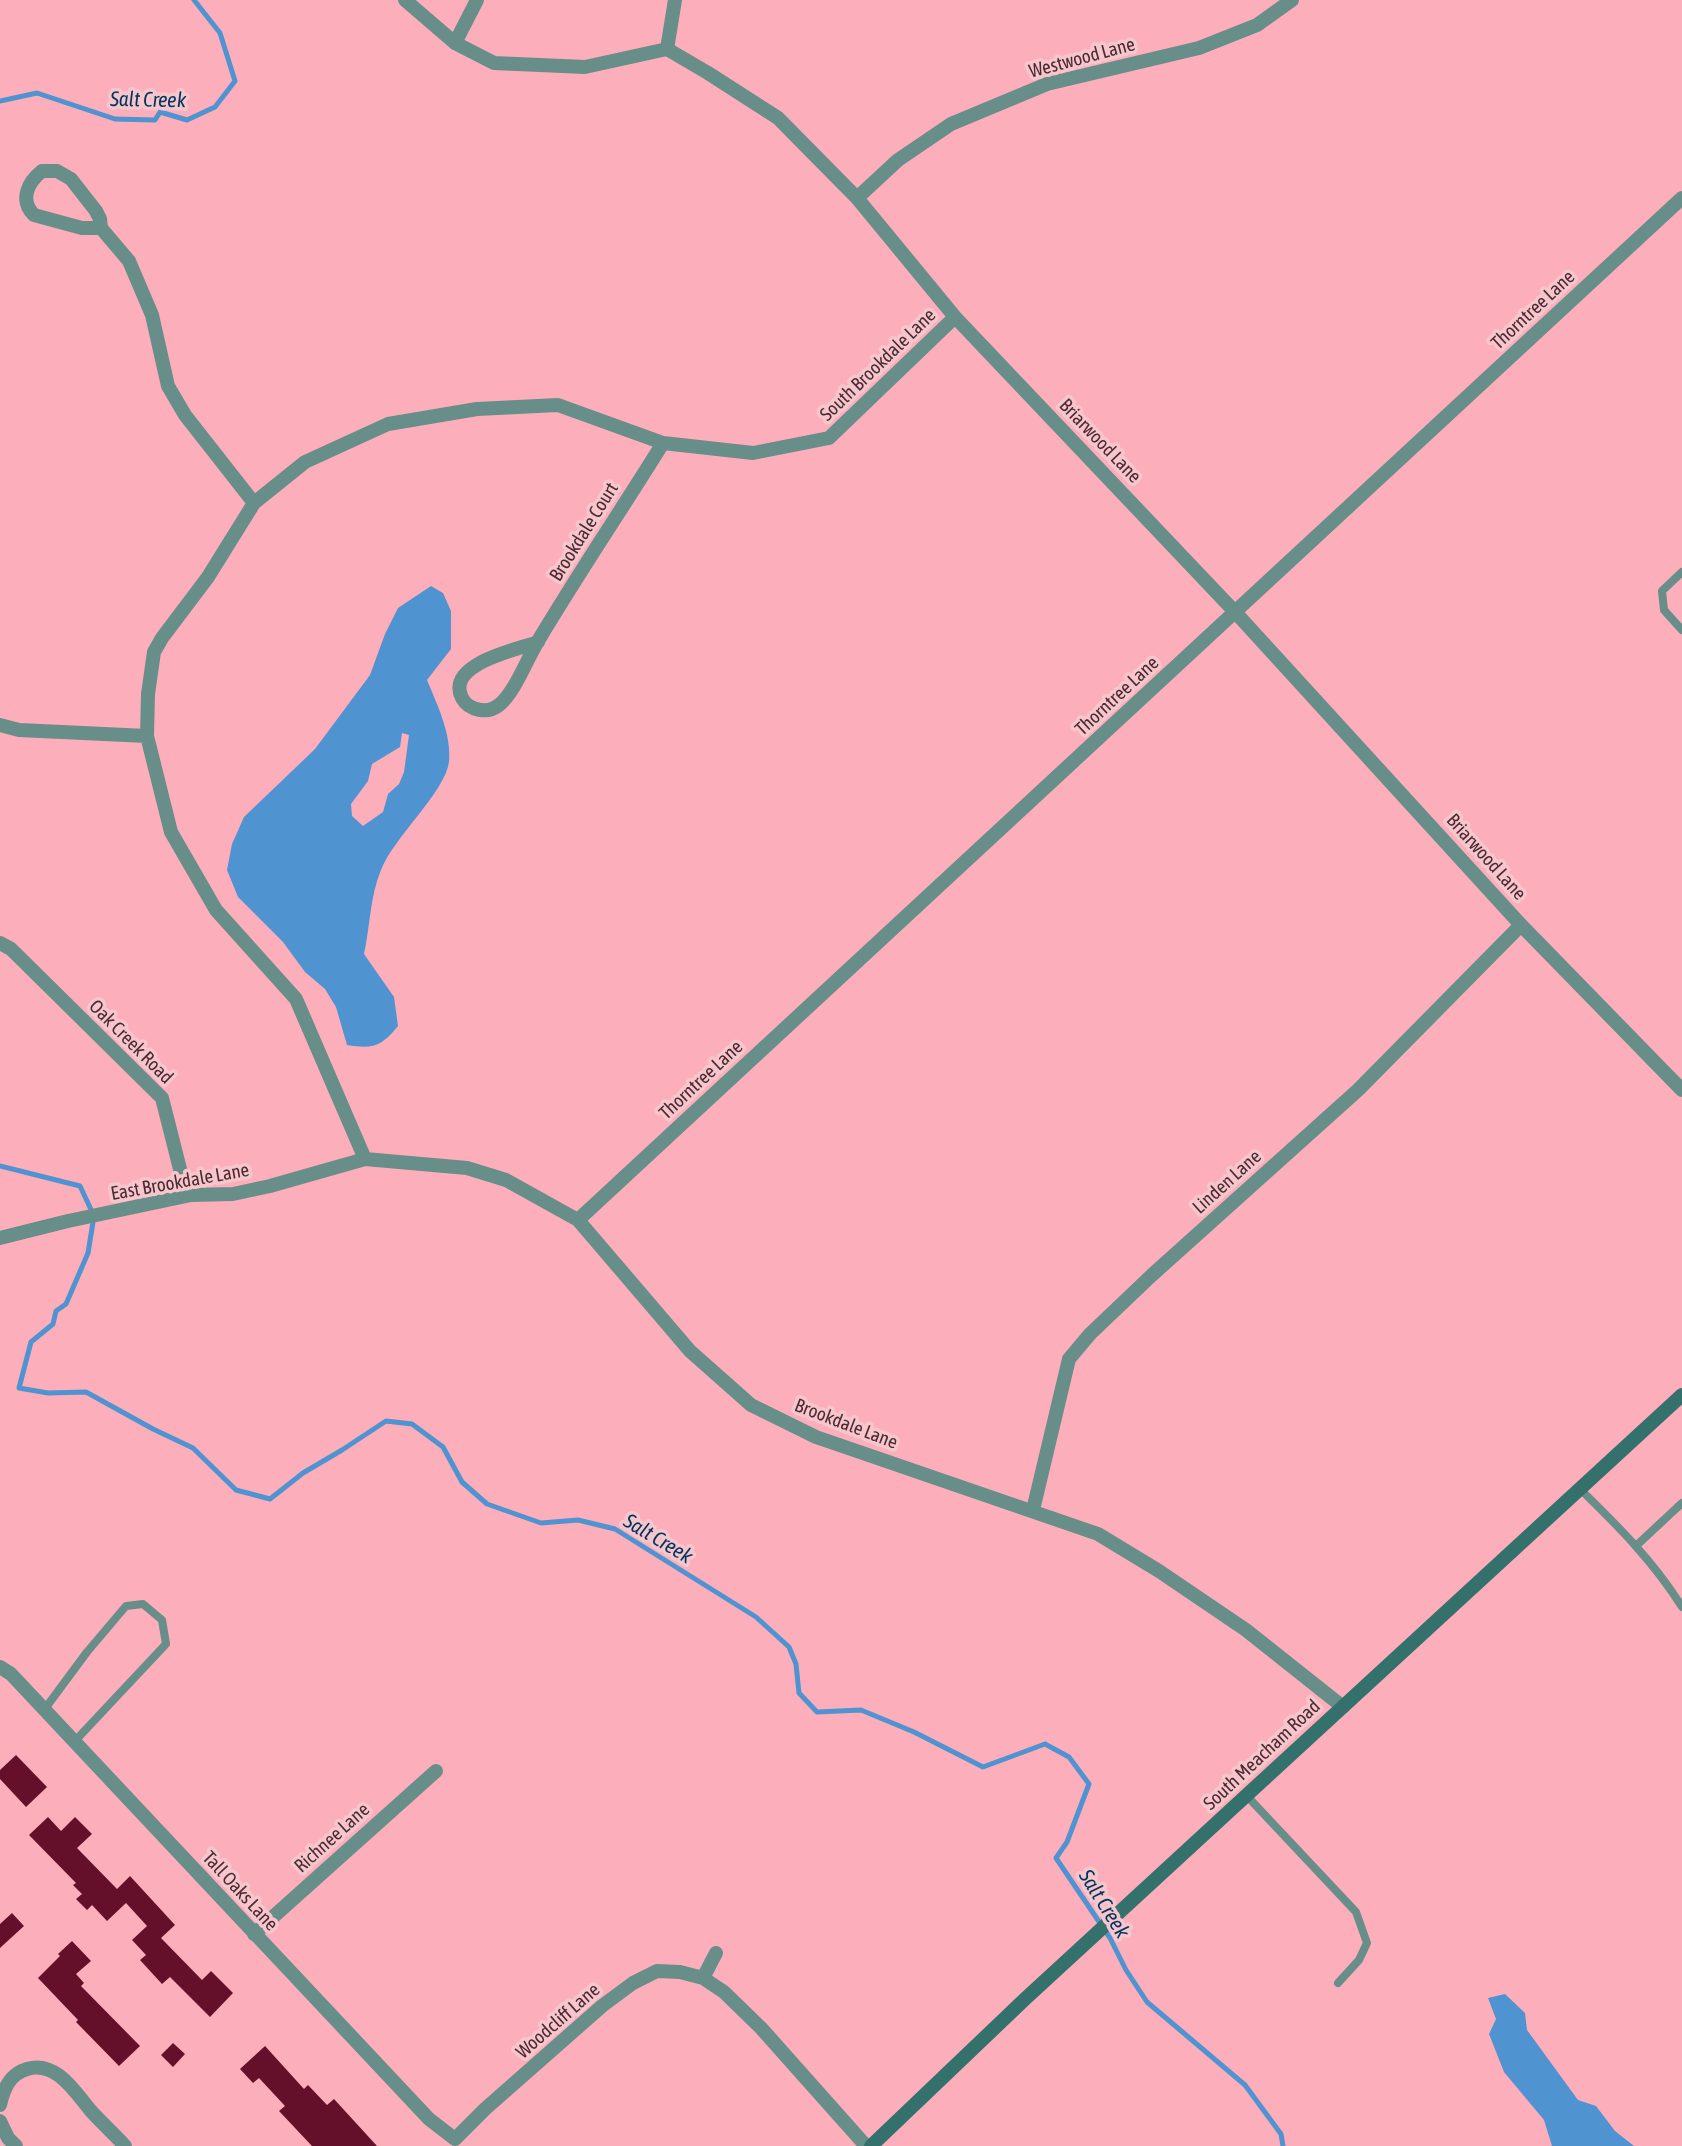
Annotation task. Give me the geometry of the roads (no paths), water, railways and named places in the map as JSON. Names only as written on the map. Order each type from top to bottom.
[{"type":"main road","name":"South Meacham Road","points":[[869,2146],[1025,1998],[1682,1395]]},
{"type":"street","points":[[405,0],[455,43],[494,64],[585,67],[667,49],[676,0]]},
{"type":"street","points":[[455,43],[477,0]]},
{"type":"street","name":"Westwood Lane","points":[[858,198],[898,160],[951,124],[1047,84],[1199,48],[1257,26],[1292,0]]},
{"type":"street","name":"Briarwood Lane","points":[[667,49],[778,118],[858,198],[955,317],[1236,613],[1521,925],[1682,1090]]},
{"type":"street","points":[[101,228],[82,228],[34,215],[28,209],[25,196],[31,182],[42,171],[57,171],[71,179],[96,211],[101,228],[128,261],[152,315],[168,386],[186,415],[254,503]]},
{"type":"street","name":"Thorntree Lane","points":[[578,1220],[1682,198]]},
{"type":"street","name":"South Brookdale Lane","points":[[365,1159],[296,999],[216,910],[171,832],[147,736],[148,694],[154,652],[208,577],[254,503],[305,462],[388,424],[477,409],[558,405],[663,443],[753,453],[829,439],[955,317]]},
{"type":"street","name":"Brookdale Court","points":[[538,642],[470,668],[461,680],[464,702],[477,709],[494,708],[507,698],[538,642],[663,443]]},
{"type":"street","points":[[0,725],[19,730],[147,736]]},
{"type":"street","name":"Linden Lane","points":[[1033,1510],[1069,1359],[1090,1334],[1152,1275],[1358,1090],[1521,925]]},
{"type":"street","name":"Oak Creek Road","points":[[0,943],[11,949],[162,1098],[181,1172],[191,1195]]},
{"type":"street","name":"Brookdale Lane","points":[[365,1159],[467,1168],[506,1180],[578,1220],[690,1351],[751,1405],[817,1437],[1098,1534],[1156,1569],[1246,1630],[1343,1707]]},
{"type":"street","name":"East Brookdale Lane","points":[[0,1238],[191,1195],[233,1194],[365,1159]]},
{"type":"street","name":"Tall Oaks Lane","points":[[0,1667],[11,1674],[429,2119],[455,2139]]},
{"type":"street","name":"Richnee Lane","points":[[254,1934],[436,1771]]},
{"type":"street","points":[[703,1978],[716,1953]]},
{"type":"street","name":"Woodcliff Lane","points":[[455,2139],[602,2007],[633,1983],[657,1971],[680,1972],[703,1978],[724,1992],[761,2028],[869,2146]]},
{"type":"street","points":[[0,2105],[3,2090],[17,2072],[34,2067],[49,2069],[72,2086],[91,2111],[125,2146]]},
{"type":"street","points":[[0,2121],[8,2138],[16,2146]]},
{"type":"lane","points":[[1682,572],[1662,591],[1664,610],[1682,630]]},
{"type":"lane","points":[[1580,1489],[1637,1545],[1664,1578],[1682,1607]]},
{"type":"lane","points":[[1637,1545],[1682,1503]]},
{"type":"lane","points":[[44,1710],[87,1652],[126,1606],[143,1604],[162,1620],[166,1644],[74,1742]]},
{"type":"lane","points":[[1246,1795],[1356,1912],[1362,1924],[1367,1943],[1359,1960],[1338,1983]]},
{"type":"water","points":[[431,586],[443,593],[451,611],[451,649],[427,680],[446,731],[449,762],[439,787],[387,857],[372,901],[364,954],[394,997],[398,1026],[376,1045],[356,1046],[347,1045],[336,1007],[325,989],[305,972],[283,942],[238,897],[227,870],[232,844],[244,817],[315,749],[370,675],[398,608]],"holes":[[[402,733],[409,735],[404,772],[399,784],[388,794],[383,812],[363,826],[352,816],[351,804],[368,781],[372,764],[400,747]]]},
{"type":"water","points":[[1505,1994],[1525,2013],[1527,2030],[1578,2100],[1596,2106],[1615,2131],[1634,2146],[1552,2146],[1544,2120],[1504,2072],[1489,2034],[1496,2019],[1488,1998]]},
{"type":"waterway","name":"Salt Creek","points":[[0,101],[37,93],[115,119],[155,120],[160,112],[187,120],[215,107],[235,81],[220,33],[194,0]]},
{"type":"waterway","name":"Salt Creek","points":[[0,1166],[80,1186],[94,1216],[88,1253],[66,1304],[56,1311],[53,1324],[31,1342],[19,1388],[48,1393],[86,1392],[193,1448],[236,1490],[270,1499],[303,1473],[386,1421],[412,1424],[443,1447],[462,1482],[487,1504],[541,1523],[578,1520],[615,1529],[756,1617],[789,1647],[796,1664],[799,1693],[817,1712],[861,1710],[914,1732],[983,1767],[1045,1744],[1069,1757],[1089,1784],[1067,1842],[1056,1858],[1110,1938],[1126,1970],[1147,2002],[1245,2085],[1281,2134],[1283,2146]]}]
